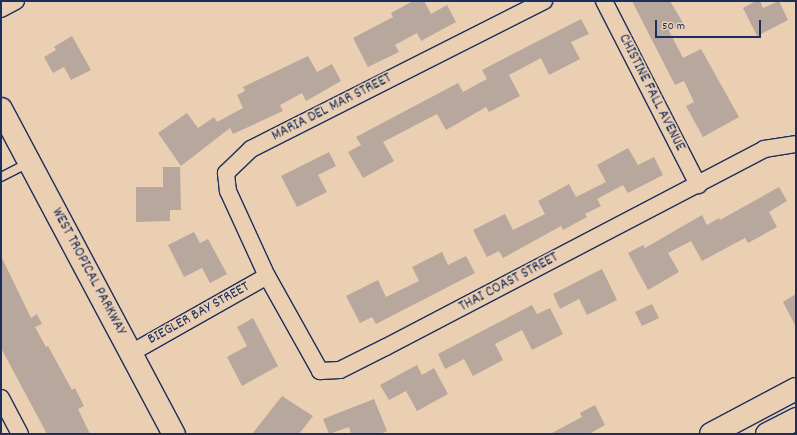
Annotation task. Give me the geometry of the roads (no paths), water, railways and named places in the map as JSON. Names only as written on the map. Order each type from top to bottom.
[{"type":"main road","name":"WEST TROPICAL PARKWAY","points":[[1,109],[174,434]]},
{"type":"main road","points":[[711,434],[796,389]]},
{"type":"main road","points":[[767,434],[796,419]]},
{"type":"street","points":[[1,9],[16,1]]},
{"type":"street","name":"MARIA DEL MAR STREET","points":[[267,276],[228,191],[226,173],[251,149],[544,1]]},
{"type":"street","name":"CHISTINE FALL AVENUE","points":[[604,1],[698,185]]},
{"type":"street","name":"THAI COAST STREET","points":[[267,276],[320,371],[340,370],[698,185],[764,149],[794,144]]},
{"type":"street","name":"BIEGLER BAY STREET","points":[[131,353],[267,276]]},
{"type":"street","points":[[1,398],[20,434]]},
{"type":"lane","points":[[1,177],[30,163]]}]
